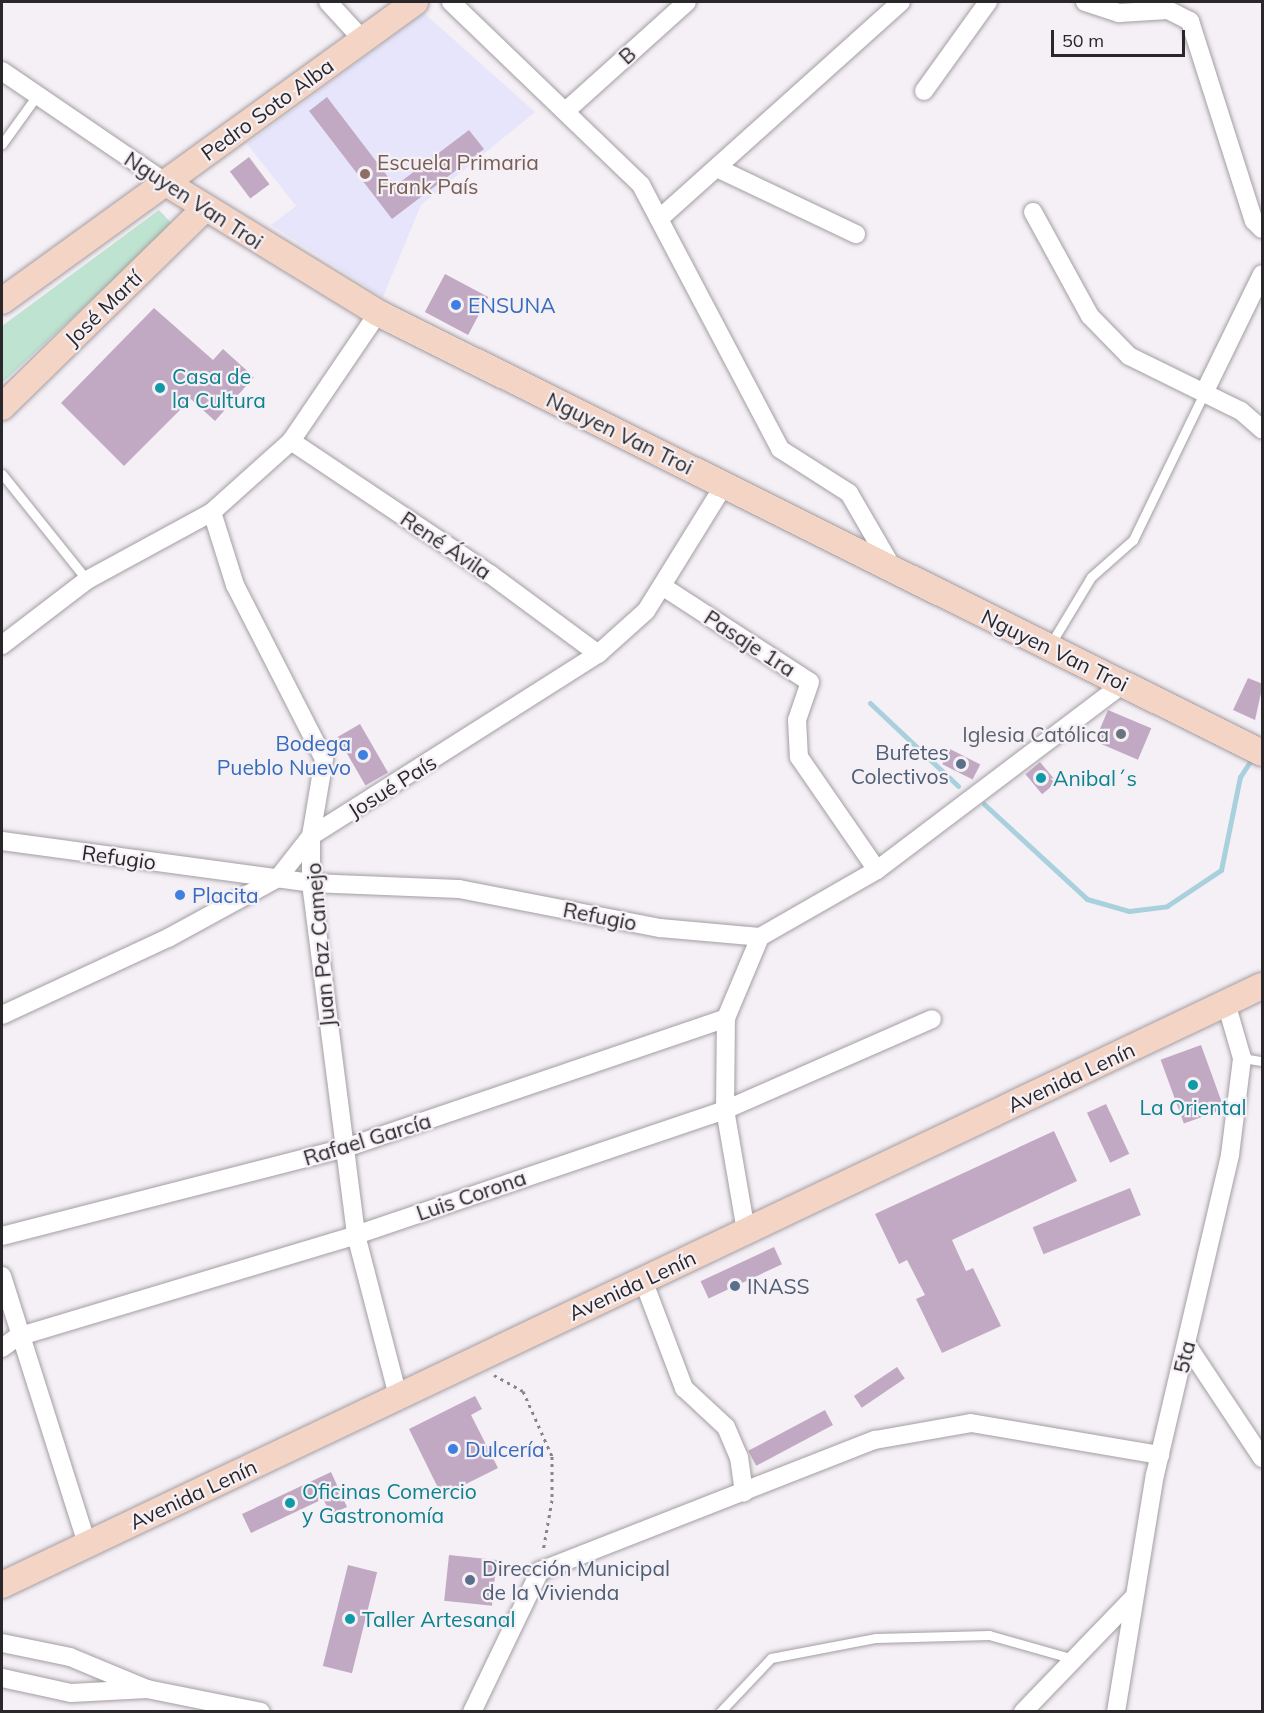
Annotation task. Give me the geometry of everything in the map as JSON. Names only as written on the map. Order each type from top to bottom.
[{"type":"street","points":[[328,2],[363,40]]},
{"type":"street","name":"Pedro Soto Alba","points":[[2,301],[415,2]]},
{"type":"street","points":[[451,2],[503,58],[568,109],[641,185],[780,449],[849,494],[893,570]]},
{"type":"street","name":"B","points":[[568,109],[687,2]]},
{"type":"street","points":[[659,219],[901,2]]},
{"type":"street","points":[[924,91],[988,2]]},
{"type":"street","points":[[1085,2],[1119,13],[1168,10],[1190,21],[1254,221],[1263,229]]},
{"type":"street","name":"Nguyen Van Troi","points":[[2,71],[204,209],[378,313],[1254,749]]},
{"type":"street","points":[[717,168],[856,234]]},
{"type":"street","name":"José Martí","points":[[2,407],[204,209]]},
{"type":"street","points":[[1032,212],[1090,316],[1129,356],[1204,393],[1263,429]]},
{"type":"street","points":[[1204,393],[1263,274]]},
{"type":"street","points":[[2,645],[87,580],[212,512],[291,441],[378,313]]},
{"type":"street","name":"René Ávila","points":[[291,441],[490,574],[598,654]]},
{"type":"street","name":"Josué País","points":[[2,1015],[168,938],[278,878],[311,836],[598,654],[646,611],[724,485]]},
{"type":"street","name":"Juan Paz Camejo","points":[[212,512],[235,585],[324,759],[311,836],[311,883],[342,1149],[356,1235],[398,1396]]},
{"type":"street","name":"Pasaje 1ra","points":[[662,586],[810,682],[797,720],[799,757],[877,870]]},
{"type":"street","points":[[746,1231],[725,1110],[726,1018],[760,937],[877,870],[1123,684]]},
{"type":"street","name":"Refugio","points":[[2,841],[311,883],[459,889],[660,928],[760,937]]},
{"type":"street","name":"Avenida Lenín","points":[[2,1585],[1263,986]]},
{"type":"street","name":"5ta","points":[[1116,1712],[1133,1598],[1160,1455],[1188,1345],[1230,1155],[1242,1058],[1226,1003]]},
{"type":"street","name":"Rafael García","points":[[2,1236],[342,1149],[726,1018]]},
{"type":"street","name":"Luis Corona","points":[[2,1348],[17,1337],[356,1235],[725,1110],[932,1019]]},
{"type":"street","points":[[2,1276],[17,1337],[87,1544]]},
{"type":"street","points":[[643,1280],[684,1388],[726,1427],[739,1457],[744,1493]]},
{"type":"street","points":[[1188,1345],[1263,1458]]},
{"type":"street","points":[[472,1712],[540,1571],[875,1440],[971,1423],[1160,1455]]},
{"type":"street","points":[[1023,1712],[1133,1598]]},
{"type":"street","points":[[2,1643],[70,1657],[147,1689],[209,1706],[261,1712]]},
{"type":"street","points":[[2,1678],[71,1694],[147,1689]]},
{"type":"lane","points":[[2,144],[38,94]]},
{"type":"lane","points":[[1049,647],[1091,577],[1133,540],[1204,393]]},
{"type":"lane","points":[[2,474],[87,580]]},
{"type":"lane","points":[[1242,1058],[1263,1061]]},
{"type":"lane","points":[[720,1712],[771,1659],[876,1638],[989,1635],[1074,1659]]},
{"type":"path","points":[[469,1363],[523,1391],[552,1456],[552,1500],[540,1571]]},
{"type":"shaded area","name":"Escuela Primaria Frank País","points":[[424,13],[535,112],[421,205],[383,297],[271,225],[296,206],[247,144]]},
{"type":"green space","points":[[159,210],[173,225],[2,383],[2,326]]},
{"type":"building","points":[[327,97],[395,186],[469,130],[484,149],[392,219],[309,111]]},
{"type":"building","points":[[249,157],[269,184],[250,199],[230,171]]},
{"type":"building","name":"ENSUNA","points":[[445,274],[488,297],[468,335],[425,312]]},
{"type":"building","name":"Casa de la Cultura","points":[[154,308],[213,360],[223,349],[254,377],[215,421],[191,399],[124,466],[61,403]]},
{"type":"building","points":[[1248,678],[1263,684],[1255,720],[1233,710]]},
{"type":"building","name":"Iglesia Católica","points":[[1108,710],[1151,728],[1138,760],[1095,741]]},
{"type":"building","name":"Bodega Pueblo Nuevo","points":[[360,724],[388,772],[365,785],[337,737]]},
{"type":"building","name":"Bufetes Colectivos","points":[[950,749],[980,764],[973,780],[942,764]]},
{"type":"building","name":"Anibal´s","points":[[1040,762],[1057,782],[1042,794],[1025,774]]},
{"type":"building","name":"La Oriental","points":[[1201,1045],[1224,1109],[1184,1124],[1161,1060]]},
{"type":"building","points":[[1106,1104],[1129,1154],[1110,1163],[1087,1113]]},
{"type":"building","points":[[1054,1131],[1077,1181],[952,1240],[966,1271],[973,1268],[1001,1326],[942,1353],[916,1299],[925,1295],[907,1260],[899,1264],[875,1214]]},
{"type":"building","points":[[1130,1188],[1141,1215],[1044,1254],[1033,1227]]},
{"type":"building","points":[[774,1247],[782,1264],[709,1298],[701,1281]]},
{"type":"building","points":[[897,1367],[905,1379],[862,1408],[854,1396]]},
{"type":"building","name":"Dulcería","points":[[475,1396],[482,1409],[471,1415],[498,1468],[442,1496],[409,1429]]},
{"type":"building","points":[[825,1410],[833,1425],[756,1466],[748,1451]]},
{"type":"building","name":"Oficinas Comercio y Gastronomía","points":[[331,1472],[347,1507],[331,1514],[323,1499],[251,1533],[242,1514]]},
{"type":"building","name":"Dirección Municipal de la Vivienda","points":[[449,1555],[497,1560],[492,1606],[444,1601]]},
{"type":"building","name":"Taller Artesanal","points":[[348,1565],[377,1572],[352,1673],[323,1666]]},
{"type":"waterway","points":[[870,703],[958,786]]},
{"type":"waterway","points":[[984,804],[1087,899],[1129,911],[1167,906],[1221,870],[1240,777],[1253,757]]},
{"type":"place","name":"Escuela Primaria Frank País","points":[[365,174]]},
{"type":"place","name":"ENSUNA","points":[[456,305]]},
{"type":"place","name":"Casa de la Cultura","points":[[160,388]]},
{"type":"place","name":"Iglesia Católica","points":[[1121,734]]},
{"type":"place","name":"Bodega Pueblo Nuevo","points":[[363,755]]},
{"type":"place","name":"Bufetes Colectivos","points":[[961,764]]},
{"type":"place","name":"Anibal´s","points":[[1041,778]]},
{"type":"place","name":"Placita","points":[[180,895]]},
{"type":"place","name":"La Oriental","points":[[1193,1085]]},
{"type":"place","name":"INASS","points":[[735,1286]]},
{"type":"place","name":"Dulcería","points":[[453,1449]]},
{"type":"place","name":"Oficinas Comercio y Gastronomía","points":[[290,1503]]},
{"type":"place","name":"Dirección Municipal de la Vivienda","points":[[470,1580]]},
{"type":"place","name":"Taller Artesanal","points":[[350,1619]]}]
